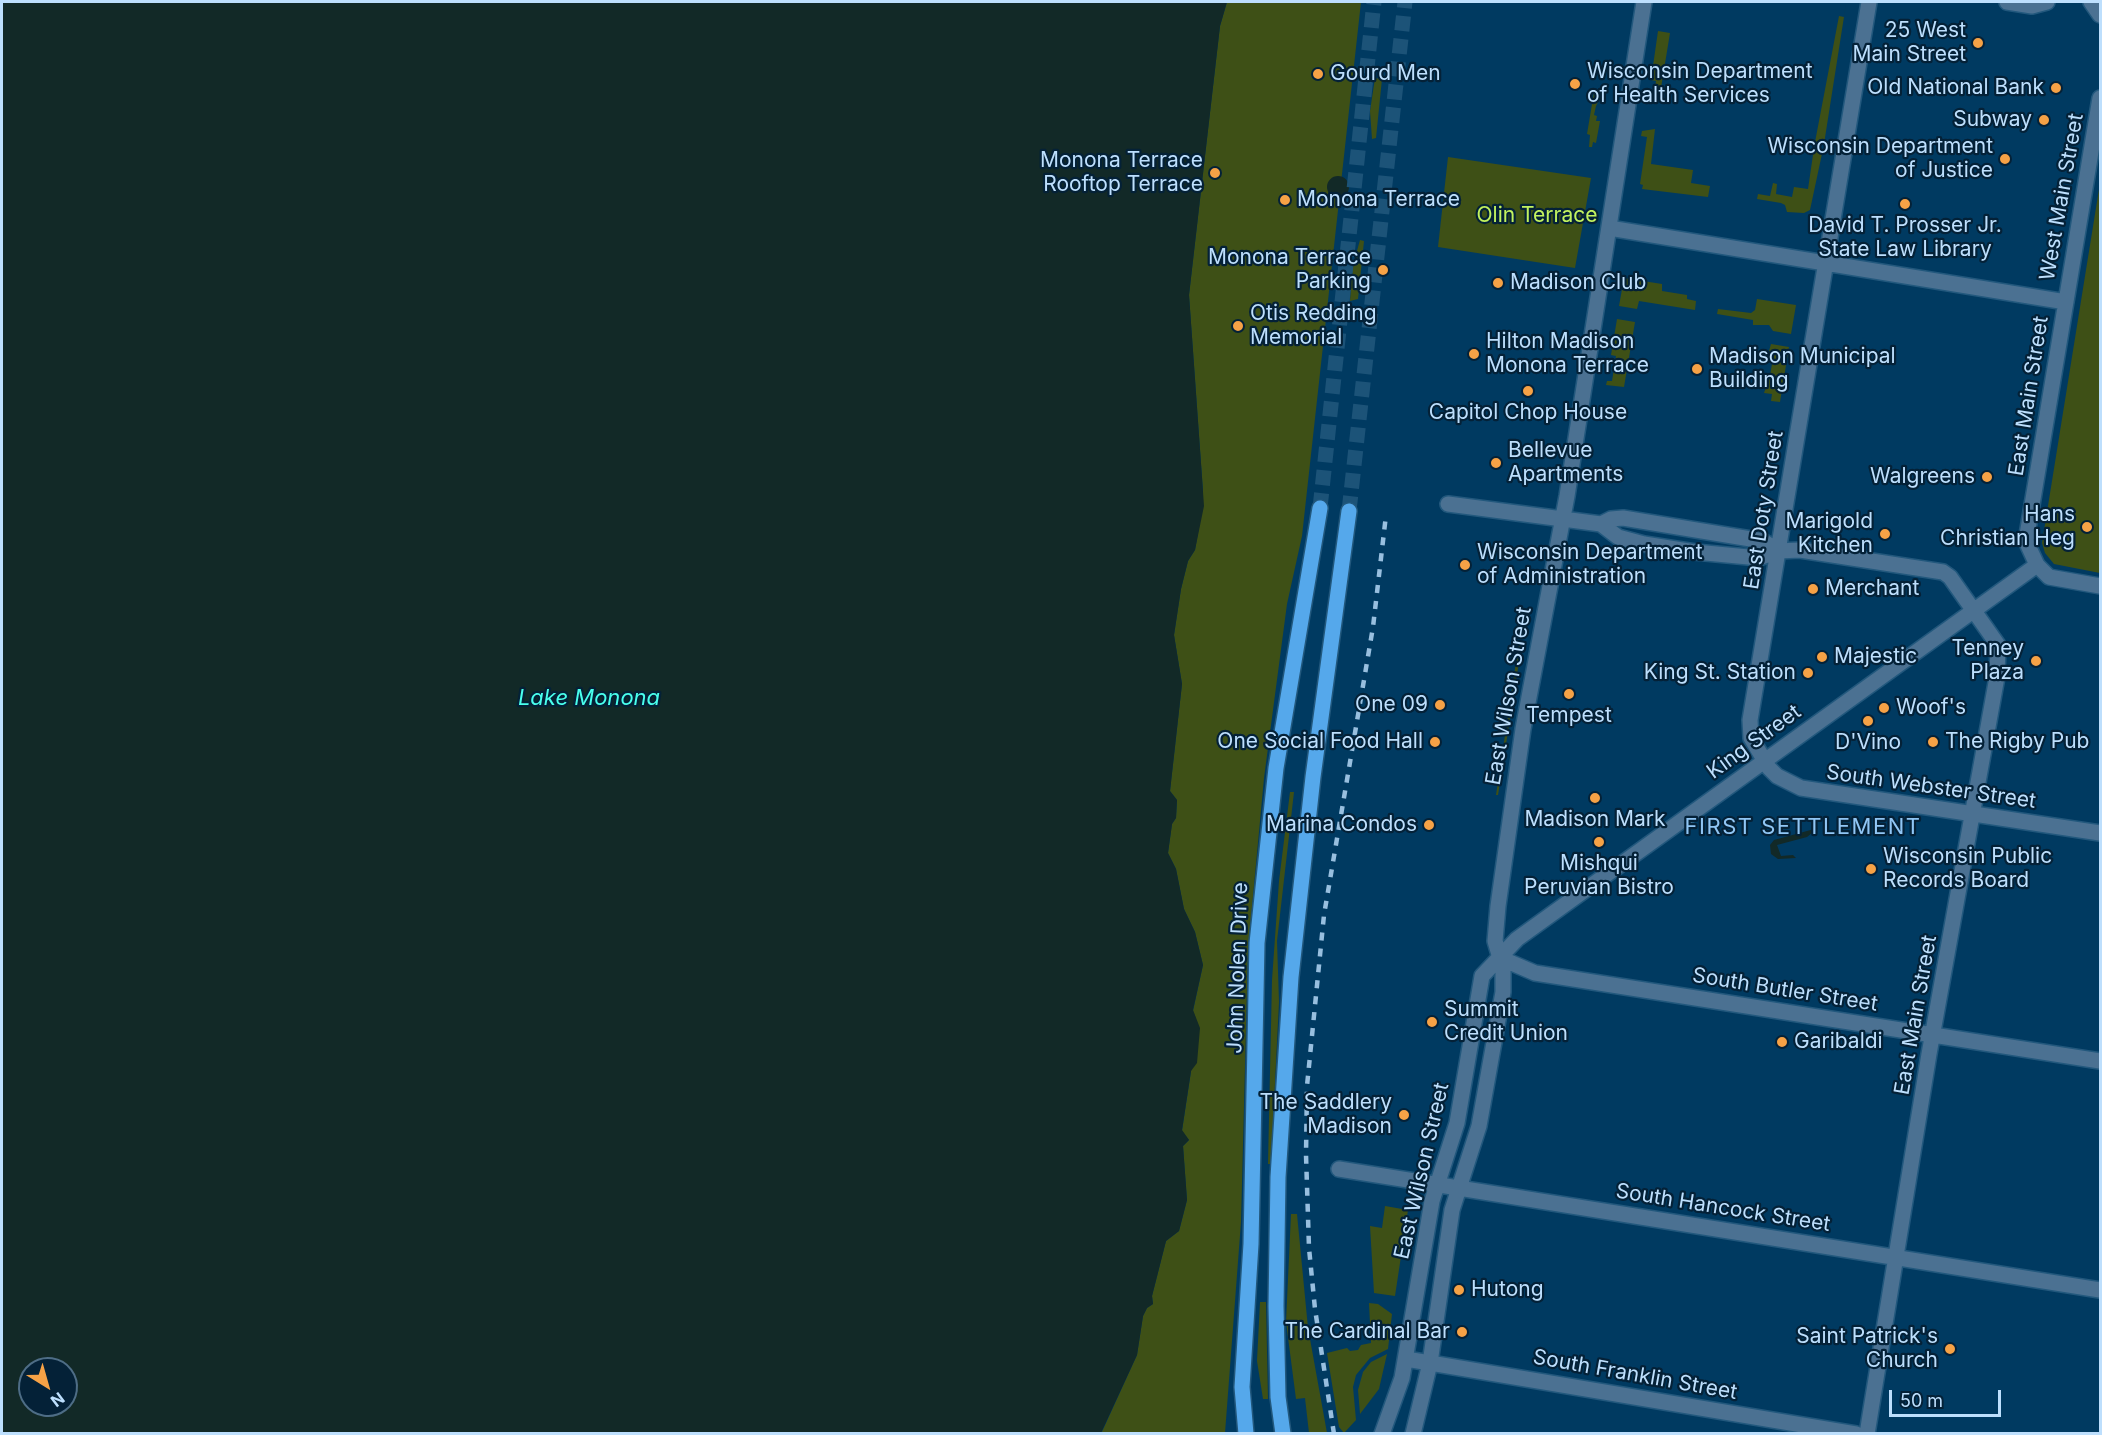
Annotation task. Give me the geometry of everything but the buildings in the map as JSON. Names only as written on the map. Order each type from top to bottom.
[{"type":"main road","name":"John Nolen Drive","points":[[1244,1430],[1242,1378],[1251,1244],[1257,943],[1276,768],[1320,508]]},
{"type":"main road","points":[[1282,1434],[1278,1398],[1276,1294],[1278,1177],[1291,977],[1313,777],[1349,511]]},
{"type":"street","name":"East Wilson Street","points":[[1413,1434],[1430,1363],[1452,1210],[1479,1126],[1503,992],[1504,978],[1495,933],[1523,729],[1563,519],[1644,2]]},
{"type":"street","name":"East Doty Street","points":[[1764,762],[1751,738],[1750,720],[1869,2]]},
{"type":"street","points":[[2007,2],[2032,6],[2047,2]]},
{"type":"street","points":[[2091,2],[2100,15]]},
{"type":"street","name":"West Main Street","points":[[2066,302],[2100,98]]},
{"type":"street","points":[[1609,228],[2066,302]]},
{"type":"street","name":"East Main Street","points":[[2037,566],[2026,542],[2066,302]]},
{"type":"street","points":[[1448,504],[1601,524],[1618,537],[1668,548],[1759,558],[1778,551]]},
{"type":"street","points":[[1601,524],[1611,519],[1623,518],[1763,540],[1778,551]]},
{"type":"street","name":"East Main Street","points":[[1778,551],[1800,550],[1947,573],[2000,651],[1895,1257],[1867,1434]]},
{"type":"street","points":[[2037,566],[2049,577],[2100,586]]},
{"type":"street","name":"King Street","points":[[1500,958],[1517,939],[2037,566]]},
{"type":"street","name":"South Webster Street","points":[[1764,762],[1777,776],[1801,788],[2100,833]]},
{"type":"street","name":"East Wilson Street","points":[[1382,1434],[1398,1396],[1437,1184],[1457,1123],[1482,976],[1500,958]]},
{"type":"street","name":"South Butler Street","points":[[1500,958],[1534,973],[2100,1061]]},
{"type":"street","name":"South Hancock Street","points":[[1340,1169],[2100,1290]]},
{"type":"street","name":"South Franklin Street","points":[[1406,1359],[1857,1434]]},
{"type":"green space","points":[[1227,2],[1361,2],[1302,536],[1287,604],[1264,778],[1248,950],[1241,1222],[1225,1433],[1101,1434],[1137,1355],[1143,1316],[1147,1308],[1153,1304],[1152,1296],[1166,1241],[1179,1231],[1187,1200],[1183,1146],[1189,1140],[1182,1131],[1198,1025],[1193,1011],[1203,965],[1195,932],[1184,909],[1176,869],[1168,853],[1172,824],[1176,818],[1177,800],[1170,791],[1182,684],[1174,635],[1181,589],[1188,561],[1195,550],[1203,491],[1189,295],[1220,26]]},
{"type":"green space","points":[[1839,16],[1844,17],[1824,144],[1815,142]]},
{"type":"green space","points":[[1658,31],[1670,33],[1660,94],[1654,93],[1656,81],[1651,80]]},
{"type":"green space","points":[[1375,78],[1382,79],[1376,138],[1372,139],[1370,111]]},
{"type":"green space","points":[[1594,92],[1605,93],[1603,101],[1599,100],[1596,106],[1594,115],[1597,116],[1596,121],[1600,121],[1596,143],[1593,142],[1592,147],[1589,147],[1590,135],[1587,134]]},
{"type":"green space","points":[[1655,129],[1651,164],[1693,170],[1691,183],[1710,186],[1708,197],[1642,189],[1643,185],[1640,184],[1647,137],[1641,136],[1642,131]]},
{"type":"green space","points":[[1814,148],[1823,149],[1810,210],[1804,213],[1787,212],[1785,205],[1781,203],[1757,199],[1758,194],[1770,196],[1773,183],[1777,184],[1776,194],[1792,197],[1794,187],[1808,189]]},
{"type":"green space","name":"Olin Terrace","points":[[1448,157],[1591,178],[1575,268],[1438,247]]},
{"type":"green space","points":[[2100,183],[2100,573],[2054,564],[2045,553],[2042,543]]},
{"type":"green space","points":[[1360,240],[1364,241],[1358,299],[1350,301],[1352,269]]},
{"type":"green space","points":[[1624,278],[1662,284],[1662,291],[1687,295],[1687,299],[1696,301],[1695,310],[1639,301],[1637,309],[1619,306]]},
{"type":"green space","points":[[1757,299],[1796,305],[1791,334],[1773,331],[1769,325],[1753,325],[1753,320],[1717,314],[1718,309],[1751,313],[1755,310]]},
{"type":"green space","points":[[1617,319],[1635,322],[1624,387],[1606,385],[1607,381],[1612,381],[1616,356],[1611,355]]},
{"type":"green space","points":[[1771,344],[1789,347],[1780,402],[1771,401],[1772,394],[1764,393],[1768,387],[1774,352],[1769,351]]},
{"type":"green space","points":[[1519,642],[1522,643],[1498,795],[1496,795]]},
{"type":"green space","points":[[1290,792],[1294,792],[1277,941],[1279,1002],[1271,1164],[1268,1164],[1272,980],[1279,881]]},
{"type":"green space","points":[[1385,1206],[1408,1210],[1395,1296],[1374,1293],[1370,1226],[1382,1228]]},
{"type":"green space","points":[[1291,1214],[1297,1214],[1308,1328],[1327,1433],[1309,1433],[1305,1398],[1296,1399],[1286,1322]]},
{"type":"green space","points":[[1260,1302],[1266,1302],[1268,1399],[1263,1399],[1257,1361]]},
{"type":"green space","points":[[1369,1303],[1378,1304],[1392,1314],[1388,1349],[1370,1358],[1356,1375],[1353,1387],[1356,1420],[1344,1433],[1339,1427],[1327,1353],[1347,1348],[1350,1351],[1358,1350],[1361,1345],[1371,1343]]},
{"type":"green space","points":[[1387,1354],[1379,1389],[1360,1414],[1358,1390],[1363,1372],[1371,1362]]},
{"type":"water","name":"Lake Monona","points":[[2,2],[1227,2],[1220,26],[1189,295],[1204,506],[1195,550],[1188,561],[1181,589],[1174,635],[1182,684],[1170,791],[1177,800],[1176,818],[1172,824],[1168,853],[1176,869],[1184,909],[1195,932],[1203,965],[1193,1010],[1200,1028],[1197,1063],[1191,1071],[1182,1130],[1189,1140],[1183,1146],[1187,1200],[1179,1231],[1166,1241],[1152,1296],[1153,1304],[1147,1308],[1143,1316],[1137,1355],[1101,1433],[2,1433]]},
{"type":"water","points":[[1338,176],[1346,179],[1349,187],[1346,195],[1338,198],[1330,195],[1327,187],[1330,179]]},
{"type":"water","points":[[1818,828],[1807,837],[1777,845],[1781,856],[1793,855],[1796,858],[1778,859],[1771,854],[1770,845],[1774,840]]},
{"type":"tunnel","points":[[1320,508],[1374,2]]},
{"type":"tunnel","points":[[1349,511],[1405,2]]},
{"type":"railway","points":[[1334,1434],[1315,1309],[1309,1248],[1306,1155],[1307,1086],[1324,915],[1373,627],[1386,515]]},
{"type":"place","name":"25 West Main Street","points":[[1978,43]]},
{"type":"place","name":"Gourd Men","points":[[1318,74]]},
{"type":"place","name":"Wisconsin Department of Health Services","points":[[1575,84]]},
{"type":"place","name":"Old National Bank","points":[[2056,88]]},
{"type":"place","name":"Subway","points":[[2044,120]]},
{"type":"place","name":"Wisconsin Department of Justice","points":[[2005,159]]},
{"type":"place","name":"Monona Terrace Rooftop Terrace","points":[[1215,173]]},
{"type":"place","name":"Monona Terrace","points":[[1285,200]]},
{"type":"place","name":"David T. Prosser Jr. State Law Library","points":[[1905,204]]},
{"type":"place","name":"Monona Terrace Parking","points":[[1383,270]]},
{"type":"place","name":"Madison Club","points":[[1498,283]]},
{"type":"place","name":"Otis Redding Memorial","points":[[1238,326]]},
{"type":"place","name":"Hilton Madison Monona Terrace","points":[[1474,354]]},
{"type":"place","name":"Madison Municipal Building","points":[[1697,369]]},
{"type":"place","name":"Capitol Chop House","points":[[1528,391]]},
{"type":"place","name":"Bellevue Apartments","points":[[1496,463]]},
{"type":"place","name":"Walgreens","points":[[1987,477]]},
{"type":"place","name":"Hans Christian Heg","points":[[2087,527]]},
{"type":"place","name":"Marigold Kitchen","points":[[1885,534]]},
{"type":"place","name":"Wisconsin Department of Administration","points":[[1465,565]]},
{"type":"place","name":"Merchant","points":[[1813,589]]},
{"type":"place","name":"Majestic","points":[[1822,657]]},
{"type":"place","name":"Tenney Plaza","points":[[2036,661]]},
{"type":"place","name":"King St. Station","points":[[1808,673]]},
{"type":"place","name":"Tempest","points":[[1569,694]]},
{"type":"place","name":"One 09","points":[[1440,705]]},
{"type":"place","name":"Woof's","points":[[1884,708]]},
{"type":"place","name":"D'Vino","points":[[1868,721]]},
{"type":"place","name":"One Social Food Hall","points":[[1435,742]]},
{"type":"place","name":"The Rigby Pub","points":[[1933,742]]},
{"type":"place","name":"Madison Mark","points":[[1595,798]]},
{"type":"place","name":"Marina Condos","points":[[1429,825]]},
{"type":"place","name":"Mishqui Peruvian Bistro","points":[[1599,842]]},
{"type":"place","name":"Wisconsin Public Records Board","points":[[1871,869]]},
{"type":"place","name":"Summit Credit Union","points":[[1432,1022]]},
{"type":"place","name":"Garibaldi","points":[[1782,1042]]},
{"type":"place","name":"The Saddlery Madison","points":[[1404,1115]]},
{"type":"place","name":"Hutong","points":[[1459,1290]]},
{"type":"place","name":"The Cardinal Bar","points":[[1462,1332]]},
{"type":"place","name":"Saint Patrick's Church","points":[[1950,1349]]},
{"type":"district","name":"FIRST SETTLEMENT","points":[[1803,827]]}]
